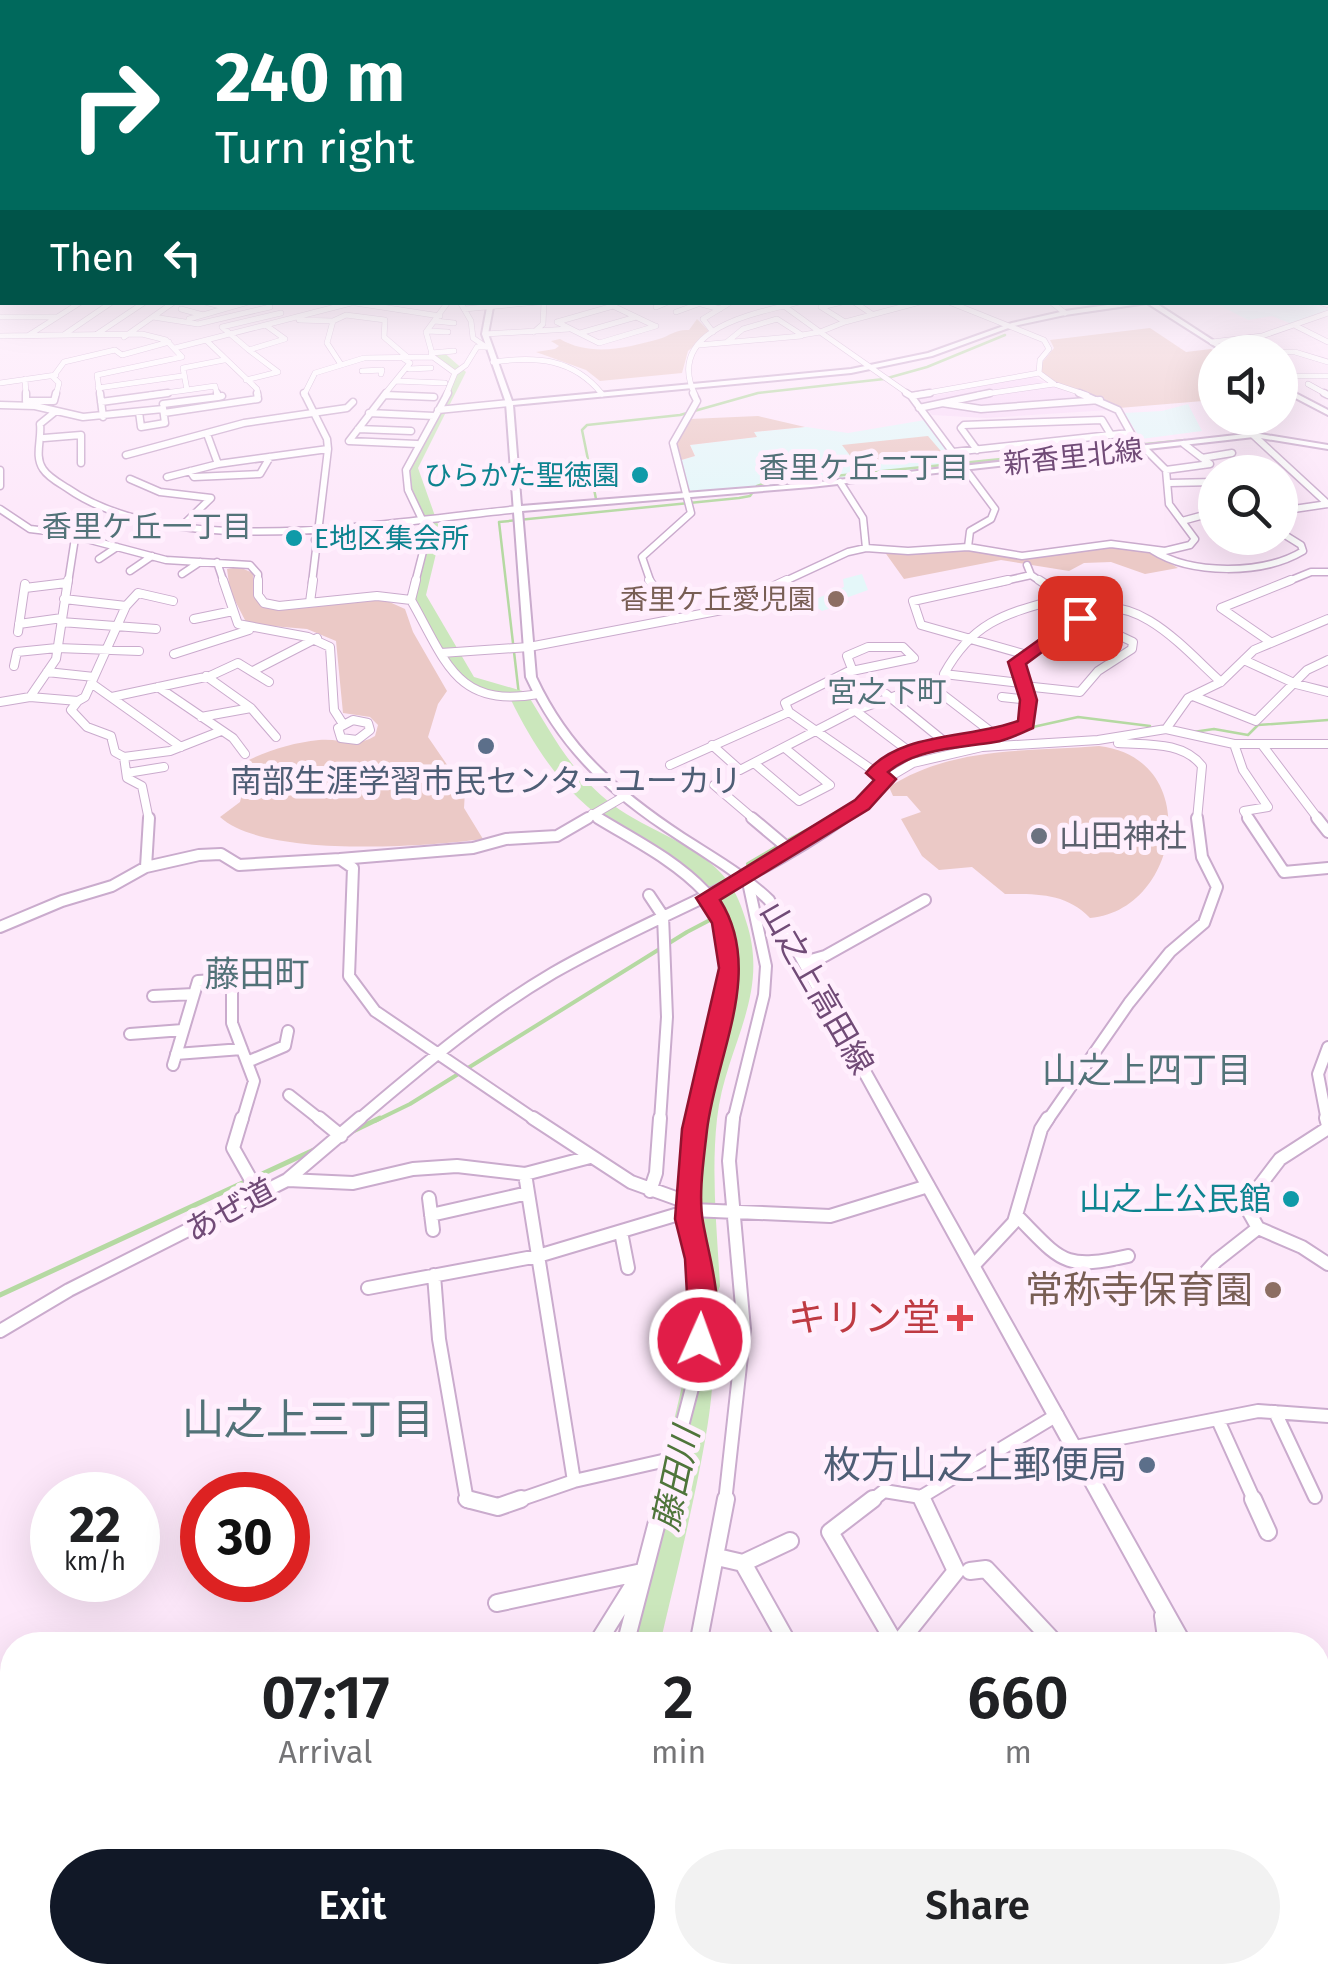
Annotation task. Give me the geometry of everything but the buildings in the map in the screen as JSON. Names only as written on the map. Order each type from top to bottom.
[{"type":"street","points":[[25,380],[26,401],[54,401],[59,383],[53,377],[64,362],[114,350],[123,339]]},
{"type":"street","points":[[103,417],[97,375],[182,357],[162,339]]},
{"type":"street","points":[[175,348],[213,339]]},
{"type":"street","points":[[236,339],[278,372],[246,380]]},
{"type":"street","points":[[249,350],[285,339]]},
{"type":"street","points":[[328,339],[340,363]]},
{"type":"street","points":[[386,339],[410,363],[410,369]]},
{"type":"street","points":[[423,344],[425,339]]},
{"type":"street","points":[[474,339],[486,346]]},
{"type":"street","name":"山之上高田線","points":[[485,339],[509,403],[519,516],[524,647],[531,677],[527,697],[583,760],[623,797],[770,900],[1177,1632]]},
{"type":"street","points":[[590,339],[599,343],[614,339]]},
{"type":"street","points":[[677,620],[646,575],[642,557],[658,538],[687,519],[689,501],[673,443],[697,402],[686,374],[686,362],[706,339]]},
{"type":"street","points":[[727,342],[729,339]]},
{"type":"street","points":[[699,345],[764,339]]},
{"type":"street","points":[[829,339],[911,396],[990,500],[996,514],[970,530],[968,547]]},
{"type":"street","points":[[369,413],[438,412],[872,368],[930,355],[977,339]]},
{"type":"street","points":[[1036,339],[1048,345],[1038,373]]},
{"type":"street","points":[[163,408],[258,399],[258,389],[207,340]]},
{"type":"street","points":[[114,350],[122,355],[168,342]]},
{"type":"street","points":[[423,344],[437,342]]},
{"type":"street","points":[[423,344],[432,355],[457,370]]},
{"type":"street","points":[[411,600],[428,532],[408,490],[406,470],[457,370],[478,347],[486,346]]},
{"type":"street","points":[[310,602],[328,449],[327,438],[304,394],[310,382],[324,368],[352,360],[454,351]]},
{"type":"street","points":[[1298,353],[1328,362]]},
{"type":"street","points":[[494,362],[537,356],[551,359],[592,378],[602,394]]},
{"type":"street","points":[[187,390],[183,368],[224,360]]},
{"type":"street","points":[[352,360],[363,372],[382,370],[380,374]]},
{"type":"street","points":[[417,444],[349,440],[396,381],[410,369],[431,368]]},
{"type":"street","points":[[448,653],[524,647],[722,610],[848,552],[866,548],[908,551],[968,547],[1022,556],[1111,544],[1152,549],[1190,545],[1195,538],[1169,504],[1166,470],[1129,433],[1118,410],[1101,400],[1054,384],[1038,373],[911,396]]},
{"type":"street","points":[[0,383],[56,375]]},
{"type":"street","points":[[98,388],[182,376]]},
{"type":"street","points":[[1298,376],[1328,376]]},
{"type":"street","points":[[396,381],[444,383]]},
{"type":"street","points":[[102,402],[224,384]]},
{"type":"street","points":[[920,408],[1054,384]]},
{"type":"street","points":[[1308,384],[1326,393]]},
{"type":"street","points":[[215,386],[218,396]]},
{"type":"street","points":[[139,412],[141,426],[165,423],[161,393]]},
{"type":"street","points":[[385,395],[434,397]]},
{"type":"street","points":[[0,405],[103,417],[218,396],[222,396],[224,405]]},
{"type":"street","points":[[1298,397],[1328,413]]},
{"type":"street","points":[[942,403],[981,408],[1101,400]]},
{"type":"street","points":[[126,455],[244,424],[347,408],[353,402]]},
{"type":"street","points":[[56,411],[40,424],[44,438],[38,456],[43,471],[78,497],[132,520],[216,529],[434,516],[519,516]]},
{"type":"street","points":[[976,450],[962,428],[964,425],[1102,420],[1111,434]]},
{"type":"street","points":[[358,428],[411,432]]},
{"type":"street","points":[[953,452],[1129,433]]},
{"type":"street","points":[[206,434],[218,464]]},
{"type":"street","points":[[44,438],[81,435],[81,463]]},
{"type":"street","points":[[1254,436],[1328,504]]},
{"type":"street","name":"新香里北線","points":[[519,516],[689,501],[962,464],[1254,436],[1328,447]]},
{"type":"street","points":[[1184,444],[1198,455]]},
{"type":"street","points":[[168,477],[218,464],[328,449]]},
{"type":"street","points":[[1220,455],[1232,453]]},
{"type":"street","points":[[190,471],[194,477],[212,480],[260,474],[270,457]]},
{"type":"street","points":[[1166,470],[1198,466]]},
{"type":"street","points":[[0,470],[0,486]]},
{"type":"street","points":[[130,479],[160,492],[211,498],[184,525]]},
{"type":"street","points":[[840,482],[864,518],[866,548]]},
{"type":"street","points":[[1169,484],[1198,483]]},
{"type":"street","points":[[1298,507],[1328,504]]},
{"type":"street","points":[[0,509],[30,528],[152,556],[250,565],[258,574],[258,595],[264,603],[279,606],[378,596],[411,600],[448,653],[460,683],[475,693],[527,697]]},
{"type":"street","points":[[1182,520],[1198,516]]},
{"type":"street","points":[[315,540],[428,532]]},
{"type":"street","points":[[30,697],[57,648],[76,538]]},
{"type":"street","points":[[99,558],[117,548]]},
{"type":"street","points":[[1152,549],[1180,567],[1212,573],[1294,555]]},
{"type":"street","points":[[130,571],[152,556]]},
{"type":"street","points":[[182,574],[201,562]]},
{"type":"street","points":[[217,562],[238,624],[250,630],[318,638],[330,648],[334,710],[343,724]]},
{"type":"street","points":[[944,674],[1080,692],[1098,671],[1132,649],[1132,642],[1085,615],[1029,570],[913,601],[921,625],[1026,655]]},
{"type":"street","points":[[1269,641],[1221,608],[1312,572],[1328,572]]},
{"type":"street","points":[[14,666],[25,586],[66,582]]},
{"type":"street","points":[[173,601],[138,593],[126,606],[85,697],[71,710],[87,727],[112,736],[114,752],[124,757],[181,747],[222,732]]},
{"type":"street","points":[[712,745],[740,770],[818,734],[886,694],[943,682],[964,638],[985,623],[1065,597]]},
{"type":"street","points":[[64,599],[126,606]]},
{"type":"street","points":[[875,773],[910,752],[945,742],[996,736],[1026,724],[1028,700],[1017,662],[1085,615],[1115,606],[1136,611],[1221,682]]},
{"type":"street","points":[[194,618],[232,611]]},
{"type":"street","points":[[1166,729],[1183,703],[1221,682],[1269,641],[1328,619]]},
{"type":"street","points":[[19,632],[61,620],[156,628]]},
{"type":"street","points":[[1316,626],[1328,634]]},
{"type":"street","points":[[174,654],[250,630]]},
{"type":"street","points":[[253,671],[318,638]]},
{"type":"street","points":[[852,669],[847,656],[868,646],[903,647],[914,658],[892,658],[852,669],[785,702],[789,712],[886,779]]},
{"type":"street","points":[[17,652],[57,648],[139,651]]},
{"type":"street","points":[[1244,660],[1296,684],[1328,692]]},
{"type":"street","points":[[1193,696],[1256,721],[1308,670],[1328,660]]},
{"type":"street","points":[[112,696],[206,676],[238,662],[269,682]]},
{"type":"street","points":[[47,672],[92,680],[181,747]]},
{"type":"street","points":[[206,676],[251,708],[276,737]]},
{"type":"street","points":[[929,684],[1008,746]]},
{"type":"street","points":[[158,687],[233,738],[245,754]]},
{"type":"street","points":[[886,694],[945,742]]},
{"type":"street","points":[[0,702],[30,697],[78,702]]},
{"type":"street","points":[[1002,697],[1028,700]]},
{"type":"street","points":[[201,717],[251,708]]},
{"type":"street","points":[[670,765],[789,712]]},
{"type":"street","points":[[856,712],[910,752]]},
{"type":"street","points":[[1098,740],[1166,729],[1196,739],[1234,744],[1326,746]]},
{"type":"street","points":[[1191,753],[1196,739]]},
{"type":"street","points":[[973,1266],[1014,1222],[1041,1130],[1170,952],[1182,939],[1197,932],[1211,910],[1217,887],[1203,868],[1197,848],[1202,766],[1191,753],[1098,740]]},
{"type":"street","name":"あぜ道","points":[[0,1331],[69,1290],[287,1180],[474,1022],[663,916],[740,881],[786,846],[862,804],[886,779],[913,763],[948,752],[1098,740]]},
{"type":"street","points":[[1234,744],[1244,770],[1268,808],[1244,810],[1284,872],[1328,868]]},
{"type":"street","points":[[1263,746],[1328,832]]},
{"type":"street","points":[[754,764],[799,801],[830,786],[786,749]]},
{"type":"street","points":[[124,757],[128,778],[142,786],[148,816],[146,867]]},
{"type":"street","points":[[126,774],[164,767]]},
{"type":"street","points":[[714,785],[786,846]]},
{"type":"street","points":[[0,928],[62,901],[112,886],[146,867],[221,854],[239,866],[473,848],[506,840],[558,836],[623,797]]},
{"type":"street","points":[[594,814],[681,873],[708,897],[722,922],[730,968],[695,1129],[696,1210],[689,1219],[699,1259],[702,1312],[693,1386],[628,1632]]},
{"type":"street","points":[[340,859],[353,868],[349,976],[376,1011],[590,1157],[696,1210]]},
{"type":"street","points":[[701,1632],[730,1478],[744,1329],[730,1208],[729,1161],[734,1111],[764,995],[766,966],[758,910],[740,881]]},
{"type":"street","points":[[650,895],[663,916],[667,1017],[656,1173],[650,1190]]},
{"type":"street","points":[[804,962],[825,956],[925,900]]},
{"type":"street","points":[[242,1049],[174,1059],[198,980],[232,979],[232,1022],[254,1081],[233,1148],[259,1194]]},
{"type":"street","points":[[153,996],[194,994]]},
{"type":"street","points":[[130,1034],[183,1030]]},
{"type":"street","points":[[247,1062],[286,1046],[288,1031]]},
{"type":"street","points":[[1328,1047],[1320,1055],[1318,1092],[1328,1127],[1280,1158],[1245,1205],[1258,1228],[1302,1247],[1328,1264]]},
{"type":"street","points":[[290,1096],[340,1136]]},
{"type":"street","points":[[287,1180],[353,1184],[414,1170],[457,1166],[524,1174],[590,1157]]},
{"type":"street","points":[[524,1174],[574,1481]]},
{"type":"street","points":[[368,1288],[538,1256],[696,1210],[730,1208],[830,1216],[928,1186]]},
{"type":"street","points":[[432,1215],[528,1192]]},
{"type":"street","points":[[430,1198],[433,1230]]},
{"type":"street","points":[[1016,1215],[1067,1265],[1086,1266],[1128,1256]]},
{"type":"street","points":[[1189,1291],[1216,1261],[1258,1228]]},
{"type":"street","points":[[621,1232],[628,1268]]},
{"type":"street","points":[[434,1276],[439,1339],[467,1501],[498,1507],[574,1481],[671,1459]]},
{"type":"street","points":[[1075,1448],[1258,1411],[1328,1416]]},
{"type":"street","points":[[1276,1412],[1315,1497]]},
{"type":"street","points":[[888,1632],[830,1532],[884,1491],[922,1497],[1057,1415]]},
{"type":"street","points":[[1218,1420],[1268,1532]]},
{"type":"street","points":[[907,1632],[956,1572],[922,1497]]},
{"type":"street","points":[[717,1557],[743,1563],[790,1541]]},
{"type":"street","points":[[743,1563],[782,1632]]},
{"type":"street","points":[[970,1570],[986,1568],[1045,1632]]},
{"type":"street","points":[[497,1603],[642,1572]]},
{"type":"street","points":[[604,1632],[642,1572]]},
{"type":"street","points":[[1160,1598],[1166,1632]]},
{"type":"shaded area","points":[[560,339],[584,348],[609,349],[659,339],[702,339],[688,351],[682,373],[600,381],[586,370],[536,352],[555,349],[559,346],[551,341]]},
{"type":"shaded area","points":[[1166,339],[1186,352],[1198,351],[1198,401],[1119,408],[1041,372],[1041,364],[1054,348],[1050,340]]},
{"type":"shaded area","points":[[1031,376],[1109,410],[986,418],[932,415],[918,399]]},
{"type":"shaded area","points":[[1188,404],[1198,432],[1141,439],[1124,413],[1162,411]]},
{"type":"shaded area","points":[[758,416],[805,427],[690,445],[695,456],[678,461],[675,444],[690,419]]},
{"type":"shaded area","points":[[925,420],[961,467],[697,492],[690,490],[678,461],[695,456],[690,445],[756,437],[754,432],[806,427],[848,433]]},
{"type":"shaded area","points":[[928,436],[946,457],[858,466],[842,445]]},
{"type":"shaded area","points":[[1112,546],[1150,551],[1178,568],[1145,574],[1111,562],[1084,563],[1069,571],[1001,560],[904,579],[884,551],[968,549],[1022,558]]},
{"type":"shaded area","points":[[239,567],[253,573],[254,597],[270,609],[385,600],[405,609],[413,632],[447,691],[438,704],[428,737],[465,791],[464,808],[483,839],[423,845],[307,844],[242,830],[220,817],[240,802],[243,790],[233,768],[264,753],[297,744],[368,740],[375,736],[378,725],[370,717],[343,713],[336,641],[307,629],[247,624],[230,591],[227,569]]},
{"type":"shaded area","points":[[862,574],[868,590],[846,598],[849,602],[822,611],[809,602],[844,587],[843,579]]},
{"type":"shaded area","name":"山田神社","points":[[1099,746],[1132,757],[1155,777],[1166,804],[1168,834],[1161,863],[1145,889],[1121,909],[1090,918],[1061,899],[1005,894],[972,867],[939,870],[922,856],[901,819],[921,812],[907,796],[893,796],[889,787],[938,764],[964,758]]},
{"type":"waterway","points":[[596,499],[582,430],[587,425],[680,415],[758,393],[884,379],[927,367],[996,339]]},
{"type":"waterway","name":"藤田川","points":[[441,354],[459,372],[411,468],[433,533],[417,595],[467,681],[519,696],[549,751],[589,797],[714,880],[727,900],[741,940],[742,986],[703,1119],[705,1286]]},
{"type":"waterway","points":[[519,695],[499,522],[739,498],[750,496],[757,486],[766,483],[1185,440]]},
{"type":"waterway","points":[[1024,729],[1078,717],[1150,726]]},
{"type":"waterway","points":[[1193,732],[1214,729],[1248,735],[1258,725],[1328,720]]},
{"type":"waterway","points":[[958,745],[988,742]]},
{"type":"waterway","points":[[862,796],[876,781]]},
{"type":"waterway","points":[[825,820],[851,806]]},
{"type":"waterway","points":[[789,840],[830,818]]},
{"type":"waterway","points":[[748,864],[777,847]]},
{"type":"waterway","points":[[375,1121],[410,1104],[687,932],[731,909]]},
{"type":"waterway","points":[[351,1132],[380,1118]]},
{"type":"waterway","points":[[0,1295],[316,1149]]},
{"type":"waterway","name":"藤田川","points":[[644,1632],[691,1426],[699,1371]]},
{"type":"place","name":"ひらかた聖徳園","points":[[640,475]]},
{"type":"place","name":"E地区集会所","points":[[294,538]]},
{"type":"place","name":"香里ケ丘愛児園","points":[[836,599]]},
{"type":"place","name":"南部生涯学習市民センターユーカリ","points":[[486,746]]},
{"type":"place","name":"山田神社","points":[[1039,836]]},
{"type":"place","name":"山之上公民館","points":[[1291,1199]]},
{"type":"place","name":"常称寺保育園","points":[[1273,1290]]},
{"type":"place","name":"キリン堂","points":[[960,1318]]},
{"type":"place","name":"枚方山之上郵便局","points":[[1147,1465]]},
{"type":"district","name":"香里ケ丘二丁目","points":[[864,468]]},
{"type":"district","name":"香里ケ丘一丁目","points":[[147,527]]},
{"type":"district","name":"宮之下町","points":[[887,692]]},
{"type":"district","name":"藤田町","points":[[257,974]]},
{"type":"district","name":"山之上四丁目","points":[[1147,1070]]},
{"type":"district","name":"山之上三丁目","points":[[308,1420]]},
{"type":"route","points":[[700,1340],[699,1259],[689,1219],[695,1129],[730,968],[729,944],[722,922],[707,898],[862,804],[886,779],[875,773],[890,761],[945,742],[996,736],[1026,724],[1028,700],[1017,662],[1080,618]]}]
